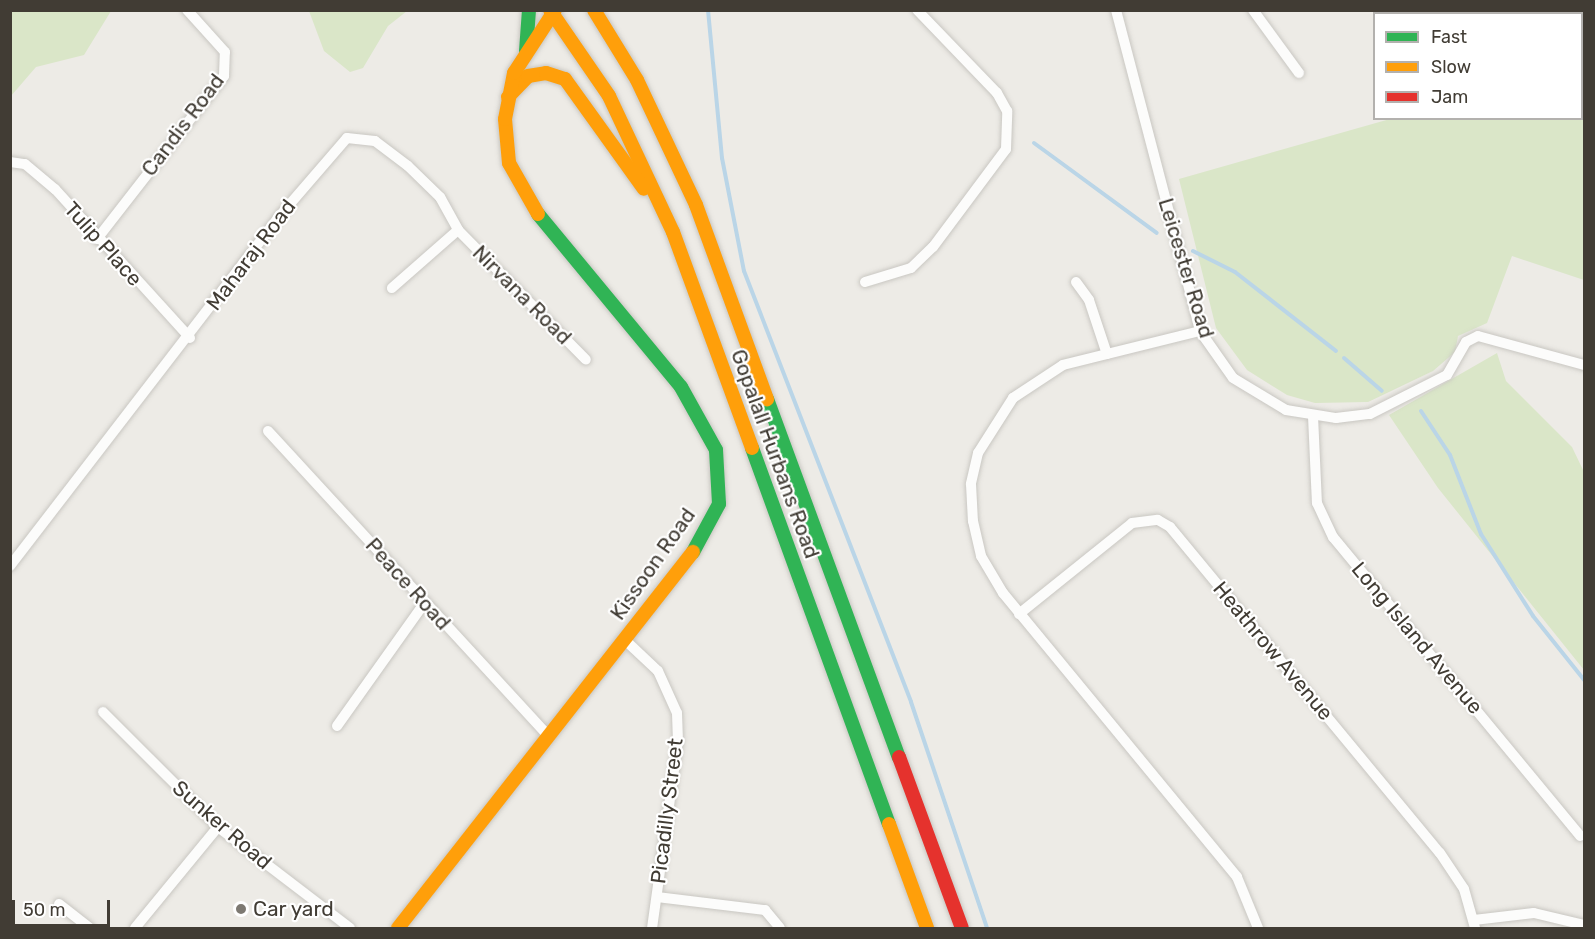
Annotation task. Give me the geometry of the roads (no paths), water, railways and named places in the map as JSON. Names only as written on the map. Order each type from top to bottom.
[{"type":"main road","points":[[526,51],[529,10]]},
{"type":"main road","name":"Gopalall Hurbans Road","points":[[594,10],[625,59],[696,205],[962,928]]},
{"type":"main road","points":[[604,10],[625,59]]},
{"type":"main road","name":"Kissoon Road","points":[[398,928],[705,535],[719,504],[716,450],[658,354],[548,233],[525,200],[509,163],[508,97],[526,51],[552,11]]},
{"type":"main road","name":"Gopalall Hurbans Road","points":[[552,11],[609,96],[673,232],[927,928]]},
{"type":"main road","points":[[508,97],[528,76],[546,73],[564,80],[673,232]]},
{"type":"street","name":"Candis Road","points":[[96,239],[224,76],[225,52],[187,10]]},
{"type":"street","points":[[865,282],[911,268],[933,247],[996,168],[1008,140],[1007,111],[997,93],[917,10]]},
{"type":"street","name":"Leicester Road","points":[[1116,10],[1200,331],[1216,358],[1242,384],[1286,410],[1313,416],[1370,414],[1408,397],[1454,370],[1473,337],[1516,344],[1584,365]]},
{"type":"street","points":[[1253,10],[1299,73]]},
{"type":"street","name":"Maharaj Road","points":[[10,566],[189,338],[277,219],[347,138],[375,141],[408,166],[440,197],[458,230]]},
{"type":"street","name":"Tulip Place","points":[[10,162],[35,171],[189,338]]},
{"type":"street","points":[[392,288],[458,230]]},
{"type":"street","name":"Nirvana Road","points":[[458,230],[586,360]]},
{"type":"street","points":[[1076,282],[1089,300],[1107,354]]},
{"type":"street","points":[[1200,331],[1063,364],[1032,382],[1013,398],[978,453],[971,484],[981,556],[1019,614],[1237,877],[1258,928]]},
{"type":"street","name":"Long Island Avenue","points":[[1313,416],[1317,503],[1333,537],[1580,836]]},
{"type":"street","name":"Peace Road","points":[[268,431],[548,736]]},
{"type":"street","name":"Heathrow Avenue","points":[[1019,614],[1132,523],[1158,520],[1170,527],[1440,853],[1464,890],[1475,924]]},
{"type":"street","points":[[337,726],[425,602]]},
{"type":"street","name":"Picadilly Street","points":[[625,640],[658,671],[677,713],[678,741],[652,928]]},
{"type":"street","name":"Sunker Road","points":[[103,712],[218,827],[350,928]]},
{"type":"street","points":[[135,928],[218,827]]},
{"type":"street","points":[[657,897],[765,910],[780,928]]},
{"type":"street","points":[[59,904],[90,928]]},
{"type":"street","points":[[1475,924],[1534,913],[1584,924]]},
{"type":"waterway","points":[[708,10],[722,158],[744,271],[911,702],[987,928]]},
{"type":"waterway","points":[[1034,143],[1157,233]]},
{"type":"waterway","points":[[1193,251],[1235,272],[1336,351]]},
{"type":"waterway","points":[[1344,358],[1382,391]]},
{"type":"waterway","points":[[1421,411],[1450,455],[1481,534],[1533,616],[1584,680]]},
{"type":"place","name":"Car yard","points":[[241,909]]}]
